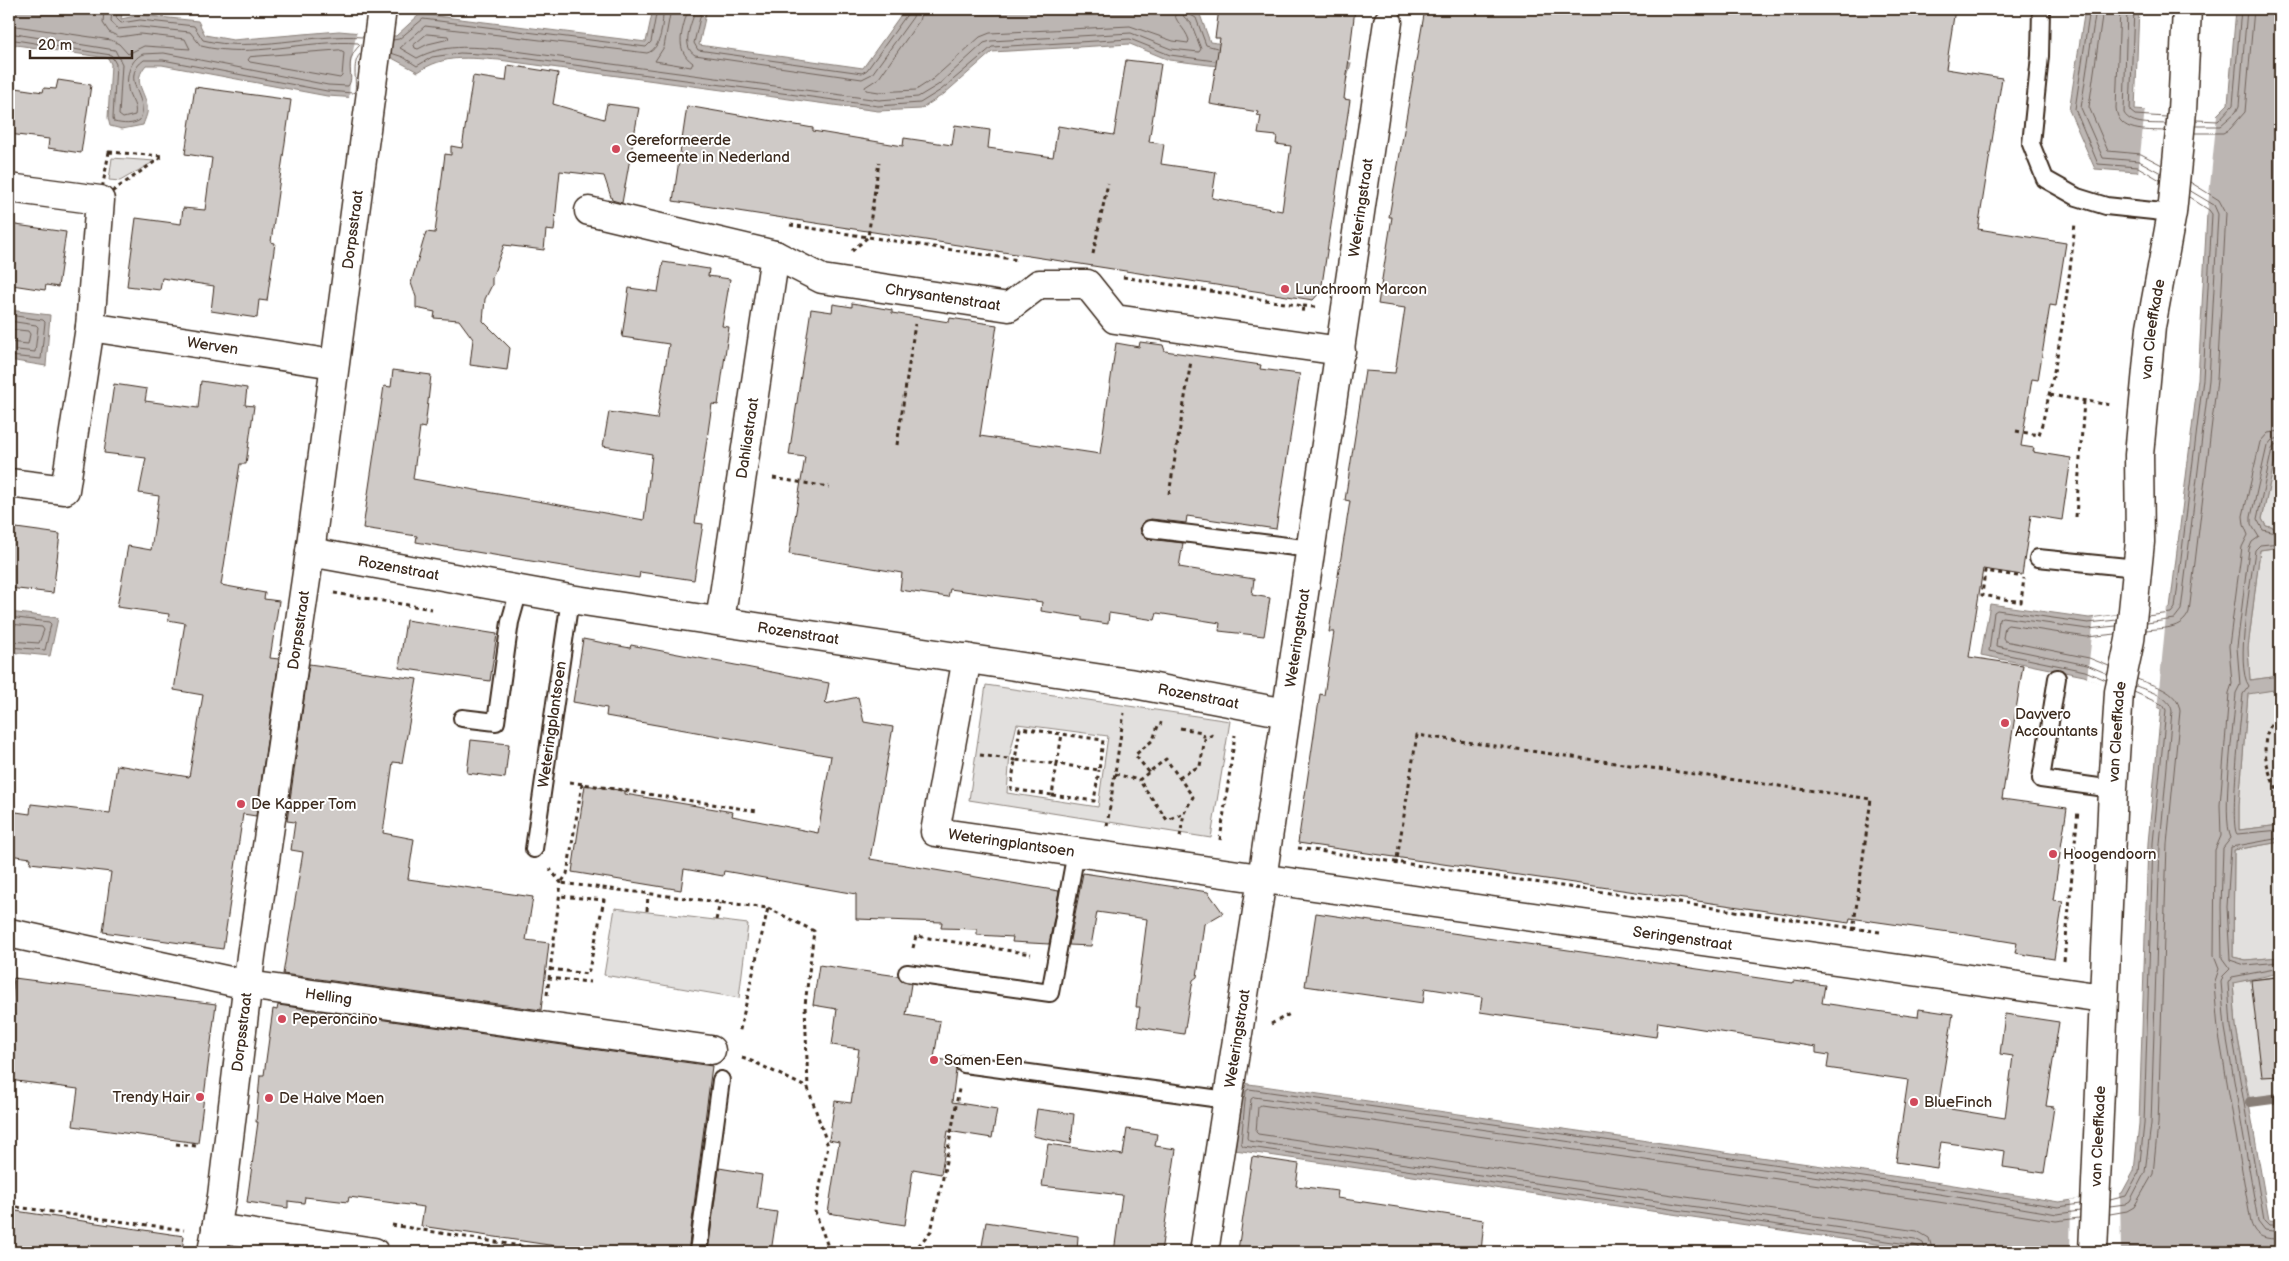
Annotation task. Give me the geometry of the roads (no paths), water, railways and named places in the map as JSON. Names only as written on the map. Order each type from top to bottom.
[{"type":"street","name":"van Cleeffkade","points":[[2093,1252],[2103,998],[2108,932],[2113,789],[2119,692],[2130,640],[2133,611],[2140,538],[2140,445],[2151,327],[2172,204],[2182,111],[2187,9]]},
{"type":"street","name":"Dorpsstraat","points":[[214,1242],[248,985],[310,552],[380,19]]},
{"type":"street","name":"Weteringstraat","points":[[1204,1252],[1341,351],[1388,22]]},
{"type":"street","points":[[9,188],[100,200],[90,327],[65,490],[9,483]]},
{"type":"street","name":"Chrysantenstraat","points":[[589,211],[775,255],[819,278],[1009,307],[1039,284],[1088,278],[1115,319],[1341,351]]},
{"type":"street","name":"Dahliastraat","points":[[720,621],[775,255]]},
{"type":"street","name":"Werven","points":[[90,327],[334,364]]},
{"type":"street","name":"Rozenstraat","points":[[310,552],[570,599],[1129,683],[1239,713],[1286,713]]},
{"type":"street","name":"Weteringplantsoen","points":[[967,658],[935,832],[1262,879]]},
{"type":"street","name":"Seringenstraat","points":[[1262,879],[2103,998]]},
{"type":"street","name":"Helling","points":[[9,933],[248,985],[722,1053]]},
{"type":"street","points":[[214,1242],[374,1252]]},
{"type":"lane","points":[[2042,9],[2040,56],[2031,144],[2045,179],[2077,197],[2106,206],[2172,204]]},
{"type":"lane","points":[[1150,529],[1310,549]]},
{"type":"lane","points":[[2038,558],[2137,568]]},
{"type":"lane","points":[[462,718],[496,722],[510,622],[518,590]]},
{"type":"lane","name":"Weteringplantsoen","points":[[534,849],[570,599]]},
{"type":"lane","points":[[2057,678],[2041,779],[2113,789]]},
{"type":"lane","points":[[907,973],[1050,993],[1076,852]]},
{"type":"lane","points":[[964,1064],[1227,1100]]},
{"type":"lane","points":[[698,1252],[722,1080]]},
{"type":"water","points":[[9,9],[123,9],[121,19],[140,15],[198,21],[205,35],[233,40],[339,31],[396,36],[420,14],[646,42],[653,9],[707,9],[699,45],[863,68],[905,9],[1167,9],[1199,12],[1210,42],[1351,63],[1346,82],[1169,60],[1130,44],[992,52],[944,94],[921,109],[878,111],[499,60],[447,60],[428,66],[418,72],[392,58],[362,58],[359,98],[327,96],[162,65],[146,65],[139,81],[147,108],[143,125],[122,129],[110,126],[108,118],[111,64],[108,58],[9,44]]},
{"type":"water","points":[[2085,9],[2139,9],[2135,110],[2216,116],[2228,104],[2236,9],[2280,9],[2280,449],[2277,450],[2262,519],[2266,526],[2280,529],[2280,547],[2260,550],[2248,648],[2250,680],[2280,676],[2280,689],[2248,694],[2239,805],[2239,830],[2280,825],[2280,842],[2234,850],[2233,957],[2246,960],[2280,957],[2280,973],[2233,983],[2236,1027],[2269,1220],[2280,1221],[2280,1252],[1931,1252],[1235,1150],[1242,1083],[1941,1183],[2059,1202],[2122,1193],[2134,1171],[2139,1124],[2148,843],[2161,709],[2084,676],[1981,655],[1990,604],[2089,618],[2170,608],[2198,379],[2207,214],[2137,172],[2095,169],[2069,110]]},
{"type":"water","points":[[9,310],[50,315],[46,366],[9,360]]},
{"type":"water","points":[[9,612],[58,618],[50,656],[9,652]]},
{"type":"waterway","points":[[2250,1102],[2280,1098]]},
{"type":"place","name":"Gereformeerde Gemeente in Nederland","points":[[616,149]]},
{"type":"place","name":"Lunchroom Marcon","points":[[1285,289]]},
{"type":"place","name":"Davvero Accountants","points":[[2005,723]]},
{"type":"place","name":"De Kapper Tom","points":[[241,804]]},
{"type":"place","name":"Hoogendoorn","points":[[2053,854]]},
{"type":"place","name":"Peperoncino","points":[[282,1019]]},
{"type":"place","name":"Samen Een","points":[[934,1060]]},
{"type":"place","name":"Trendy Hair","points":[[200,1097]]},
{"type":"place","name":"De Halve Maen","points":[[269,1098]]},
{"type":"place","name":"BlueFinch","points":[[1914,1102]]}]
